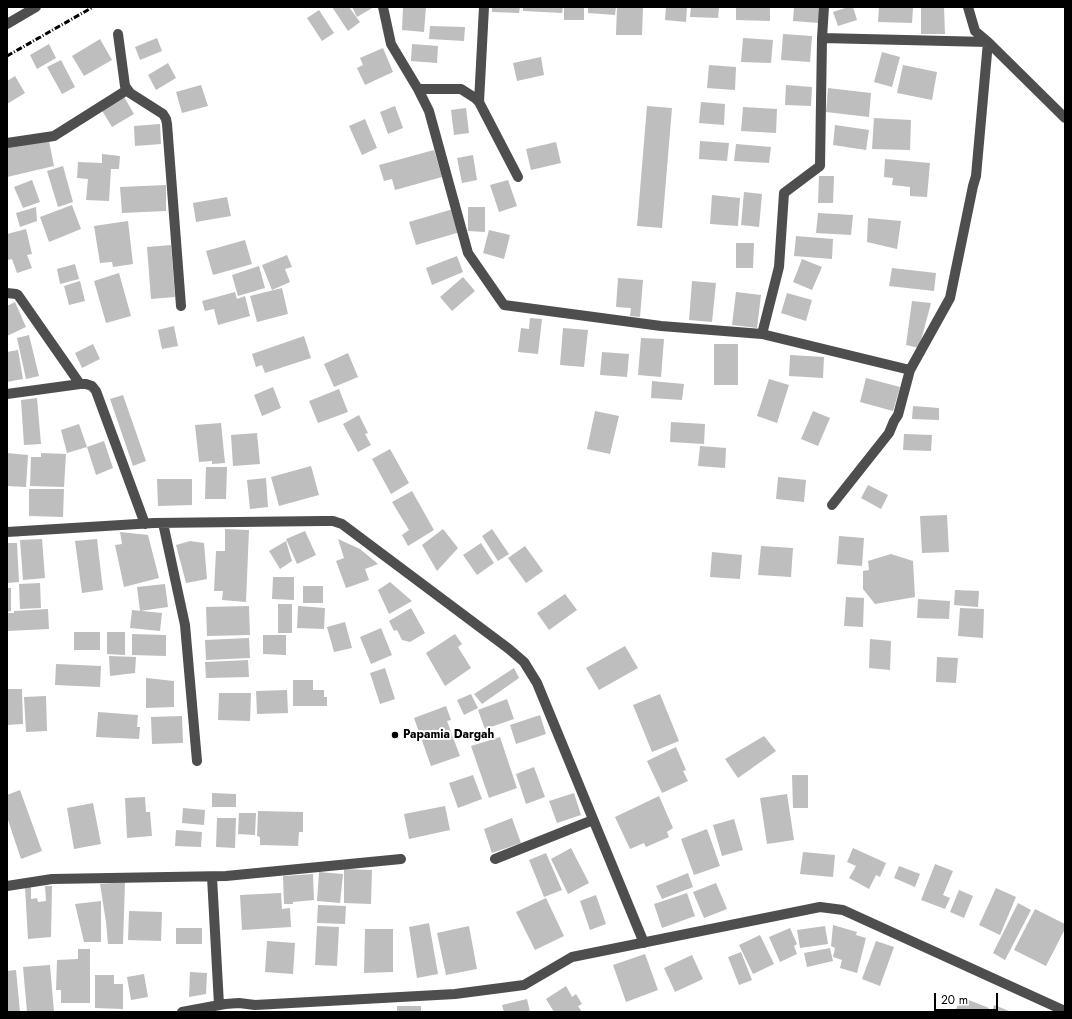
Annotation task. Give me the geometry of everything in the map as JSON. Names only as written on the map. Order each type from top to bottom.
[{"type":"street","points":[[7,24],[36,7]]},
{"type":"street","points":[[383,7],[391,44],[429,110],[468,253],[504,305],[661,326],[762,334],[910,370]]},
{"type":"street","points":[[479,102],[484,7]]},
{"type":"street","points":[[762,334],[779,266],[784,193],[820,166],[822,38],[824,7]]},
{"type":"street","points":[[968,7],[975,31],[1065,118]]},
{"type":"street","points":[[118,34],[125,86],[127,90],[166,118],[181,306]]},
{"type":"street","points":[[822,38],[988,42]]},
{"type":"street","points":[[832,505],[889,433],[898,415],[910,370],[950,298],[972,186],[976,176],[988,42]]},
{"type":"street","points":[[418,89],[461,89],[468,92],[479,102],[518,177]]},
{"type":"street","points":[[7,143],[54,136],[127,90]]},
{"type":"street","points":[[7,293],[18,295],[80,384]]},
{"type":"street","points":[[7,394],[80,384],[92,386],[96,391],[145,524]]},
{"type":"street","points":[[7,532],[163,523],[333,521],[342,524],[509,649],[524,662],[537,683],[644,943]]},
{"type":"street","points":[[163,523],[185,625],[197,760]]},
{"type":"street","points":[[496,859],[593,820]]},
{"type":"street","points":[[7,886],[52,879],[212,877],[400,859]]},
{"type":"street","points":[[212,877],[219,1005]]},
{"type":"street","points":[[182,1012],[238,1003],[255,1005],[455,994],[524,985],[572,957],[820,907],[844,910],[1065,1011]]},
{"type":"building","points":[[332,7],[349,7],[360,22],[348,31]]},
{"type":"building","points":[[352,7],[374,7],[357,17]]},
{"type":"building","points":[[403,7],[426,7],[424,32],[402,30]]},
{"type":"building","points":[[492,7],[520,7],[519,13],[492,12]]},
{"type":"building","points":[[523,7],[563,7],[562,13],[523,11]]},
{"type":"building","points":[[564,7],[584,7],[584,20],[564,20]]},
{"type":"building","points":[[588,7],[616,7],[615,15],[588,13]]},
{"type":"building","points":[[617,7],[643,7],[642,35],[616,35]]},
{"type":"building","points":[[666,7],[687,7],[686,22],[665,20]]},
{"type":"building","points":[[691,7],[719,7],[718,18],[690,17]]},
{"type":"building","points":[[736,7],[770,7],[770,21],[736,20]]},
{"type":"building","points":[[794,7],[820,7],[819,23],[793,21]]},
{"type":"building","points":[[848,7],[853,7],[857,20],[838,26],[833,12]]},
{"type":"building","points":[[879,7],[913,7],[912,23],[878,22]]},
{"type":"building","points":[[921,7],[944,7],[945,34],[921,34]]},
{"type":"building","points":[[319,10],[334,33],[322,41],[307,18]]},
{"type":"building","points":[[430,26],[465,27],[464,41],[429,39]]},
{"type":"building","points":[[783,34],[812,36],[810,62],[781,60]]},
{"type":"building","points":[[157,38],[162,51],[140,60],[135,47]]},
{"type":"building","points":[[743,38],[773,40],[771,63],[741,62]]},
{"type":"building","points":[[100,39],[112,60],[84,76],[72,56]]},
{"type":"building","points":[[49,44],[56,58],[37,69],[30,55]]},
{"type":"building","points":[[412,44],[438,46],[437,63],[411,61]]},
{"type":"building","points":[[383,48],[393,72],[365,85],[357,68],[363,65],[360,58]]},
{"type":"building","points":[[882,52],[900,57],[892,87],[874,82]]},
{"type":"building","points":[[541,57],[544,75],[517,81],[513,63]]},
{"type":"building","points":[[61,60],[75,87],[62,94],[47,67]]},
{"type":"building","points":[[168,63],[176,78],[156,90],[148,75]]},
{"type":"building","points":[[709,65],[736,67],[735,90],[707,88]]},
{"type":"building","points":[[903,65],[937,72],[932,100],[897,93]]},
{"type":"building","points":[[15,76],[25,93],[7,104],[7,81]]},
{"type":"building","points":[[201,85],[208,106],[182,113],[176,92]]},
{"type":"building","points":[[786,85],[812,87],[811,106],[785,105]]},
{"type":"building","points":[[828,88],[871,93],[869,117],[826,112]]},
{"type":"building","points":[[123,95],[134,114],[112,127],[101,109]]},
{"type":"building","points":[[701,102],[725,104],[724,125],[699,123]]},
{"type":"building","points":[[395,106],[403,128],[388,134],[380,112]]},
{"type":"building","points":[[647,106],[672,108],[662,228],[637,226]]},
{"type":"building","points":[[743,107],[777,109],[776,133],[741,131]]},
{"type":"building","points":[[466,108],[469,133],[454,135],[451,110]]},
{"type":"building","points":[[874,118],[911,120],[910,150],[872,149]]},
{"type":"building","points":[[365,119],[377,148],[362,155],[349,126]]},
{"type":"building","points":[[160,124],[161,144],[135,146],[134,126]]},
{"type":"building","points":[[835,125],[869,130],[866,150],[833,145]]},
{"type":"building","points":[[49,141],[54,166],[7,177],[7,147]]},
{"type":"building","points":[[700,141],[729,143],[727,161],[699,159]]},
{"type":"building","points":[[556,142],[561,163],[531,170],[526,149]]},
{"type":"building","points":[[736,144],[771,147],[769,163],[734,161]]},
{"type":"building","points":[[434,150],[442,177],[395,190],[392,179],[384,181],[379,165]]},
{"type":"building","points":[[102,154],[120,156],[119,169],[111,169],[109,201],[86,200],[88,179],[77,178],[78,162],[102,163]]},
{"type":"building","points":[[473,155],[477,180],[462,183],[457,158]]},
{"type":"building","points":[[885,159],[930,163],[927,197],[910,196],[910,187],[892,185],[893,178],[884,177]]},
{"type":"building","points":[[63,166],[73,202],[58,207],[47,171]]},
{"type":"building","points":[[819,176],[834,176],[833,203],[818,203]]},
{"type":"building","points":[[32,180],[40,202],[23,208],[14,187]]},
{"type":"building","points":[[508,180],[517,206],[499,212],[490,185]]},
{"type":"building","points":[[166,185],[166,211],[122,213],[120,187]]},
{"type":"building","points":[[744,192],[762,194],[759,227],[741,225]]},
{"type":"building","points":[[712,195],[740,198],[738,226],[710,224]]},
{"type":"building","points":[[227,197],[231,216],[196,222],[193,203]]},
{"type":"building","points":[[72,205],[81,229],[49,242],[40,217]]},
{"type":"building","points":[[36,207],[37,221],[20,227],[16,213]]},
{"type":"building","points":[[468,207],[485,207],[485,232],[468,231]]},
{"type":"building","points":[[453,209],[460,232],[416,245],[409,222]]},
{"type":"building","points":[[818,213],[853,215],[851,235],[816,233]]},
{"type":"building","points":[[868,218],[901,221],[897,249],[867,242]]},
{"type":"building","points":[[128,221],[133,264],[113,267],[112,262],[100,263],[94,226]]},
{"type":"building","points":[[26,229],[32,254],[27,255],[32,268],[17,273],[12,259],[7,260],[7,234]]},
{"type":"building","points":[[489,230],[510,235],[504,259],[483,253]]},
{"type":"building","points":[[796,236],[833,239],[832,259],[794,256]]},
{"type":"building","points":[[245,240],[252,264],[213,275],[206,251]]},
{"type":"building","points":[[736,243],[754,243],[753,268],[736,268]]},
{"type":"building","points":[[171,245],[175,297],[151,299],[147,247]]},
{"type":"building","points":[[287,255],[292,267],[285,269],[290,282],[272,290],[262,265]]},
{"type":"building","points":[[457,256],[463,272],[432,285],[426,268]]},
{"type":"building","points":[[802,259],[822,267],[812,290],[793,282]]},
{"type":"building","points":[[75,264],[79,279],[60,284],[57,269]]},
{"type":"building","points":[[259,266],[265,288],[238,296],[232,275]]},
{"type":"building","points":[[892,268],[936,273],[934,291],[889,286]]},
{"type":"building","points":[[119,273],[131,316],[106,323],[94,281]]},
{"type":"building","points":[[463,277],[475,291],[452,311],[440,297]]},
{"type":"building","points":[[618,278],[643,280],[640,317],[630,316],[631,308],[616,307]]},
{"type":"building","points":[[80,281],[85,301],[69,305],[64,286]]},
{"type":"building","points":[[692,281],[716,283],[712,322],[689,320]]},
{"type":"building","points":[[282,288],[288,314],[257,322],[250,296]]},
{"type":"building","points":[[235,292],[237,299],[245,296],[250,316],[218,325],[214,309],[205,311],[202,301]]},
{"type":"building","points":[[736,292],[761,295],[757,328],[732,325]]},
{"type":"building","points":[[787,293],[812,300],[806,321],[781,313]]},
{"type":"building","points":[[912,301],[931,303],[919,348],[906,345]]},
{"type":"building","points":[[15,302],[26,327],[7,336],[7,306]]},
{"type":"building","points":[[530,318],[542,319],[538,354],[518,352],[521,328],[529,329]]},
{"type":"building","points":[[174,326],[178,346],[162,349],[158,330]]},
{"type":"building","points":[[563,328],[588,330],[584,367],[560,365]]},
{"type":"building","points":[[29,335],[39,376],[26,379],[17,338]]},
{"type":"building","points":[[304,336],[311,358],[265,373],[262,365],[256,367],[252,354]]},
{"type":"building","points":[[641,338],[664,339],[661,377],[638,375]]},
{"type":"building","points":[[93,344],[100,359],[82,368],[75,353]]},
{"type":"building","points":[[714,344],[738,344],[738,385],[714,385]]},
{"type":"building","points":[[18,350],[23,379],[7,382],[7,352]]},
{"type":"building","points":[[602,352],[629,354],[627,377],[600,375]]},
{"type":"building","points":[[348,353],[358,377],[334,387],[324,364]]},
{"type":"building","points":[[790,355],[824,357],[823,378],[789,376]]},
{"type":"building","points":[[866,378],[900,387],[893,411],[860,402]]},
{"type":"building","points":[[769,379],[789,385],[777,423],[757,416]]},
{"type":"building","points":[[652,381],[684,384],[682,400],[651,398]]},
{"type":"building","points":[[273,387],[281,408],[262,416],[254,395]]},
{"type":"building","points":[[339,389],[348,412],[318,423],[309,401]]},
{"type":"building","points":[[123,395],[146,461],[133,466],[110,399]]},
{"type":"building","points":[[37,398],[41,444],[24,445],[21,400]]},
{"type":"building","points":[[913,406],[939,408],[939,420],[912,419]]},
{"type":"building","points":[[595,411],[619,416],[610,454],[587,449]]},
{"type":"building","points":[[813,411],[830,418],[818,446],[801,439]]},
{"type":"building","points":[[359,415],[368,433],[365,434],[371,445],[358,452],[343,424]]},
{"type":"building","points":[[671,422],[705,424],[704,444],[670,442]]},
{"type":"building","points":[[221,423],[225,463],[212,464],[212,461],[199,462],[195,425]]},
{"type":"building","points":[[79,424],[87,447],[67,453],[61,430]]},
{"type":"building","points":[[257,433],[260,464],[233,466],[231,435]]},
{"type":"building","points":[[904,434],[932,435],[931,451],[903,450]]},
{"type":"building","points":[[104,441],[113,468],[96,475],[87,447]]},
{"type":"building","points":[[700,446],[726,448],[725,468],[698,466]]},
{"type":"building","points":[[390,449],[409,483],[391,494],[372,459]]},
{"type":"building","points":[[7,453],[28,455],[26,487],[7,486]]},
{"type":"building","points":[[41,453],[66,454],[64,487],[30,486],[31,457],[41,457]]},
{"type":"building","points":[[311,466],[319,495],[279,506],[271,477]]},
{"type":"building","points":[[206,467],[227,467],[226,499],[205,499]]},
{"type":"building","points":[[778,477],[806,480],[804,502],[776,499]]},
{"type":"building","points":[[266,478],[268,507],[250,509],[247,480]]},
{"type":"building","points":[[157,479],[192,479],[192,505],[158,506]]},
{"type":"building","points":[[868,485],[888,495],[881,509],[861,498]]},
{"type":"building","points":[[29,489],[64,489],[63,517],[29,516]]},
{"type":"building","points":[[412,491],[434,530],[408,546],[402,535],[409,530],[392,502]]},
{"type":"building","points":[[947,515],[949,552],[922,553],[920,516]]},
{"type":"building","points":[[225,529],[249,530],[246,602],[222,600],[223,591],[214,591],[216,551],[225,551]]},
{"type":"building","points":[[443,529],[458,548],[437,571],[422,545]]},
{"type":"building","points":[[492,529],[509,554],[498,561],[482,536]]},
{"type":"building","points":[[305,531],[316,555],[297,564],[286,539]]},
{"type":"building","points":[[120,532],[148,535],[159,578],[124,587],[115,545],[122,544]]},
{"type":"building","points":[[839,536],[864,538],[862,566],[837,564]]},
{"type":"building","points":[[42,539],[45,578],[23,580],[20,540]]},
{"type":"building","points":[[97,539],[103,590],[82,593],[75,541]]},
{"type":"building","points":[[338,539],[360,549],[378,564],[365,569],[369,580],[346,588],[336,561],[344,558]]},
{"type":"building","points":[[190,541],[204,543],[207,579],[186,583],[176,545]]},
{"type":"building","points":[[286,541],[292,561],[280,569],[269,551]]},
{"type":"building","points":[[7,543],[17,543],[19,582],[7,583]]},
{"type":"building","points":[[481,543],[494,563],[477,575],[463,555]]},
{"type":"building","points":[[525,546],[543,571],[526,583],[508,558]]},
{"type":"building","points":[[761,546],[793,548],[791,577],[758,575]]},
{"type":"building","points":[[712,552],[742,555],[740,579],[710,577]]},
{"type":"building","points":[[891,554],[913,561],[915,597],[875,604],[863,589],[863,571],[869,570],[868,561]]},
{"type":"building","points":[[273,577],[294,577],[294,600],[272,599]]},
{"type":"building","points":[[390,582],[412,601],[389,614],[378,590]]},
{"type":"building","points":[[40,583],[41,608],[20,609],[19,584]]},
{"type":"building","points":[[165,584],[168,607],[140,611],[137,587]]},
{"type":"building","points":[[303,586],[323,586],[323,603],[303,603]]},
{"type":"building","points":[[7,588],[11,588],[11,611],[7,612]]},
{"type":"building","points":[[955,590],[979,591],[978,607],[954,605]]},
{"type":"building","points":[[565,594],[577,610],[549,630],[537,613]]},
{"type":"building","points":[[846,597],[864,598],[863,627],[844,626]]},
{"type":"building","points":[[918,599],[950,601],[949,619],[917,618]]},
{"type":"building","points":[[278,604],[292,604],[292,633],[278,633]]},
{"type":"building","points":[[249,606],[250,635],[207,636],[206,607]]},
{"type":"building","points":[[298,606],[325,608],[324,629],[297,628]]},
{"type":"building","points":[[411,608],[425,633],[410,642],[402,640],[397,630],[394,631],[389,621]]},
{"type":"building","points":[[960,608],[984,609],[983,638],[958,636]]},
{"type":"building","points":[[48,609],[49,629],[7,631],[7,613],[14,613],[14,611]]},
{"type":"building","points":[[132,610],[162,613],[160,631],[130,628]]},
{"type":"building","points":[[345,622],[352,648],[334,652],[327,627]]},
{"type":"building","points":[[381,628],[392,655],[371,664],[360,637]]},
{"type":"building","points":[[74,632],[100,632],[100,650],[74,650]]},
{"type":"building","points":[[107,632],[125,632],[125,655],[107,654]]},
{"type":"building","points":[[132,634],[166,635],[166,656],[132,655]]},
{"type":"building","points":[[455,634],[462,644],[458,647],[471,668],[445,686],[426,653]]},
{"type":"building","points":[[263,635],[286,635],[286,655],[263,654]]},
{"type":"building","points":[[249,638],[250,658],[206,660],[205,640]]},
{"type":"building","points":[[870,639],[891,641],[890,670],[869,668]]},
{"type":"building","points":[[625,646],[638,668],[599,690],[586,668]]},
{"type":"building","points":[[109,656],[136,657],[135,673],[110,676]]},
{"type":"building","points":[[937,657],[958,658],[956,683],[936,682]]},
{"type":"building","points":[[248,660],[249,677],[206,678],[205,662]]},
{"type":"building","points":[[56,664],[101,666],[100,687],[55,685]]},
{"type":"building","points":[[385,668],[395,699],[380,704],[370,673]]},
{"type":"building","points":[[514,668],[519,678],[482,704],[474,694]]},
{"type":"building","points":[[146,678],[174,681],[174,707],[146,708]]},
{"type":"building","points":[[293,680],[313,680],[313,690],[324,690],[324,697],[327,697],[327,706],[293,706]]},
{"type":"building","points":[[7,689],[22,689],[23,724],[7,725]]},
{"type":"building","points":[[287,690],[288,713],[257,714],[256,691]]},
{"type":"building","points":[[219,693],[251,693],[250,721],[218,720]]},
{"type":"building","points":[[471,694],[478,708],[464,715],[457,700]]},
{"type":"building","points":[[660,694],[679,741],[652,752],[633,705]]},
{"type":"building","points":[[46,696],[47,731],[26,732],[24,697]]},
{"type":"building","points":[[507,699],[514,719],[485,729],[478,710]]},
{"type":"building","points":[[446,706],[451,720],[447,721],[460,756],[431,766],[414,718]]},
{"type":"building","points":[[98,712],[138,715],[137,727],[140,727],[139,739],[96,737]]},
{"type":"building","points":[[540,715],[546,734],[516,744],[510,725]]},
{"type":"building","points":[[182,716],[183,743],[152,744],[151,717]]},
{"type":"building","points":[[764,736],[776,751],[738,778],[725,759]]},
{"type":"building","points":[[500,737],[517,788],[489,798],[471,746]]},
{"type":"building","points":[[676,747],[686,770],[683,771],[688,781],[662,793],[647,761]]},
{"type":"building","points":[[534,767],[545,797],[526,804],[516,774]]},
{"type":"building","points":[[473,775],[482,799],[458,808],[449,783]]},
{"type":"building","points":[[792,775],[808,775],[808,808],[793,808]]},
{"type":"building","points":[[20,790],[42,851],[21,859],[7,817],[7,795]]},
{"type":"building","points":[[212,793],[236,794],[236,807],[212,807]]},
{"type":"building","points":[[574,793],[581,815],[557,823],[549,801]]},
{"type":"building","points":[[787,794],[794,840],[767,844],[760,798]]},
{"type":"building","points":[[659,796],[673,828],[667,832],[669,837],[646,847],[644,843],[630,849],[615,817]]},
{"type":"building","points":[[145,797],[146,812],[150,812],[152,836],[127,838],[125,798]]},
{"type":"building","points":[[93,803],[101,844],[74,849],[67,808]]},
{"type":"building","points":[[445,806],[450,830],[409,839],[404,814]]},
{"type":"building","points":[[183,808],[205,810],[204,825],[182,823]]},
{"type":"building","points":[[258,811],[303,812],[303,832],[299,832],[298,846],[260,845],[260,837],[257,836]]},
{"type":"building","points":[[239,813],[256,813],[255,835],[238,834]]},
{"type":"building","points":[[217,818],[236,818],[235,848],[216,847]]},
{"type":"building","points":[[512,818],[521,843],[492,853],[484,829]]},
{"type":"building","points":[[734,819],[743,850],[722,856],[713,825]]},
{"type":"building","points":[[707,829],[720,866],[694,875],[681,839]]},
{"type":"building","points":[[176,830],[202,832],[201,847],[175,846]]},
{"type":"building","points":[[571,848],[589,883],[568,894],[551,859]]},
{"type":"building","points":[[853,848],[886,863],[880,877],[876,875],[869,889],[849,878],[856,866],[847,862]]},
{"type":"building","points":[[803,852],[835,855],[833,877],[800,874]]},
{"type":"building","points":[[546,853],[562,890],[544,897],[529,860]]},
{"type":"building","points":[[935,864],[953,871],[943,895],[950,898],[945,909],[921,900]]},
{"type":"building","points":[[899,866],[920,874],[915,887],[894,878]]},
{"type":"building","points":[[344,869],[372,870],[371,904],[344,903]]},
{"type":"building","points":[[319,872],[343,874],[340,903],[317,901]]},
{"type":"building","points":[[688,873],[693,887],[662,899],[656,886]]},
{"type":"building","points":[[313,874],[314,900],[284,904],[283,876]]},
{"type":"building","points":[[125,882],[123,944],[108,944],[100,884]]},
{"type":"building","points":[[716,883],[727,909],[704,918],[693,892]]},
{"type":"building","points":[[45,886],[52,886],[51,937],[28,939],[25,887],[31,887],[31,899],[37,898],[38,902],[46,901]]},
{"type":"building","points":[[996,888],[1016,897],[1000,935],[979,925]]},
{"type":"building","points":[[959,890],[973,896],[964,918],[950,912]]},
{"type":"building","points":[[281,893],[282,909],[290,908],[291,927],[242,930],[240,895]]},
{"type":"building","points":[[687,893],[695,916],[662,928],[654,904]]},
{"type":"building","points":[[596,895],[606,924],[590,930],[580,901]]},
{"type":"building","points":[[546,898],[564,936],[535,950],[516,912]]},
{"type":"building","points":[[101,901],[101,942],[84,942],[75,904]]},
{"type":"building","points":[[1018,903],[1031,910],[1005,960],[993,953]]},
{"type":"building","points":[[318,905],[346,906],[345,924],[317,923]]},
{"type":"building","points":[[1035,909],[1065,924],[1065,929],[1046,966],[1014,950]]},
{"type":"building","points":[[129,911],[162,912],[161,941],[128,940]]},
{"type":"building","points":[[429,923],[438,974],[417,978],[409,927]]},
{"type":"building","points":[[833,925],[857,932],[856,935],[866,938],[857,973],[840,968],[842,960],[833,957],[835,948],[831,946]]},
{"type":"building","points":[[317,926],[339,927],[337,966],[315,965]]},
{"type":"building","points":[[469,926],[477,969],[446,975],[437,933]]},
{"type":"building","points":[[825,926],[828,944],[800,948],[797,930]]},
{"type":"building","points":[[176,928],[202,928],[202,944],[176,944]]},
{"type":"building","points":[[790,928],[797,944],[794,946],[797,954],[780,962],[769,937]]},
{"type":"building","points":[[365,929],[393,929],[393,972],[364,973]]},
{"type":"building","points":[[760,935],[774,964],[753,974],[739,945]]},
{"type":"building","points":[[267,941],[295,943],[293,974],[265,972]]},
{"type":"building","points":[[876,941],[894,947],[880,986],[862,979]]},
{"type":"building","points":[[830,948],[833,961],[807,967],[804,953]]},
{"type":"building","points":[[78,949],[90,949],[90,1003],[61,1003],[61,990],[56,990],[57,960],[78,959]]},
{"type":"building","points":[[741,952],[752,980],[739,985],[728,957]]},
{"type":"building","points":[[645,954],[658,990],[626,1002],[613,965]]},
{"type":"building","points":[[692,955],[703,979],[675,992],[664,968]]},
{"type":"building","points":[[50,965],[54,1012],[27,1012],[23,967]]},
{"type":"building","points":[[16,970],[20,1012],[7,1012],[7,971]]},
{"type":"building","points":[[190,972],[207,973],[206,994],[189,997]]},
{"type":"building","points":[[144,974],[148,997],[131,1000],[127,977]]},
{"type":"building","points":[[95,975],[114,975],[114,984],[123,984],[123,1009],[95,1008]]},
{"type":"building","points":[[566,986],[572,997],[576,994],[582,1004],[578,1006],[582,1012],[554,1012],[546,999]]},
{"type":"building","points":[[961,997],[989,1008],[987,1012],[955,1012]]},
{"type":"building","points":[[527,999],[530,1012],[504,1012],[502,1005]]},
{"type":"building","points":[[994,1005],[1012,1012],[992,1012]]},
{"type":"building","points":[[397,1006],[421,1006],[421,1012],[397,1012]]},
{"type":"railway","points":[[7,56],[93,7]]},
{"type":"place","name":"Papamia Dargah","points":[[395,735]]}]
